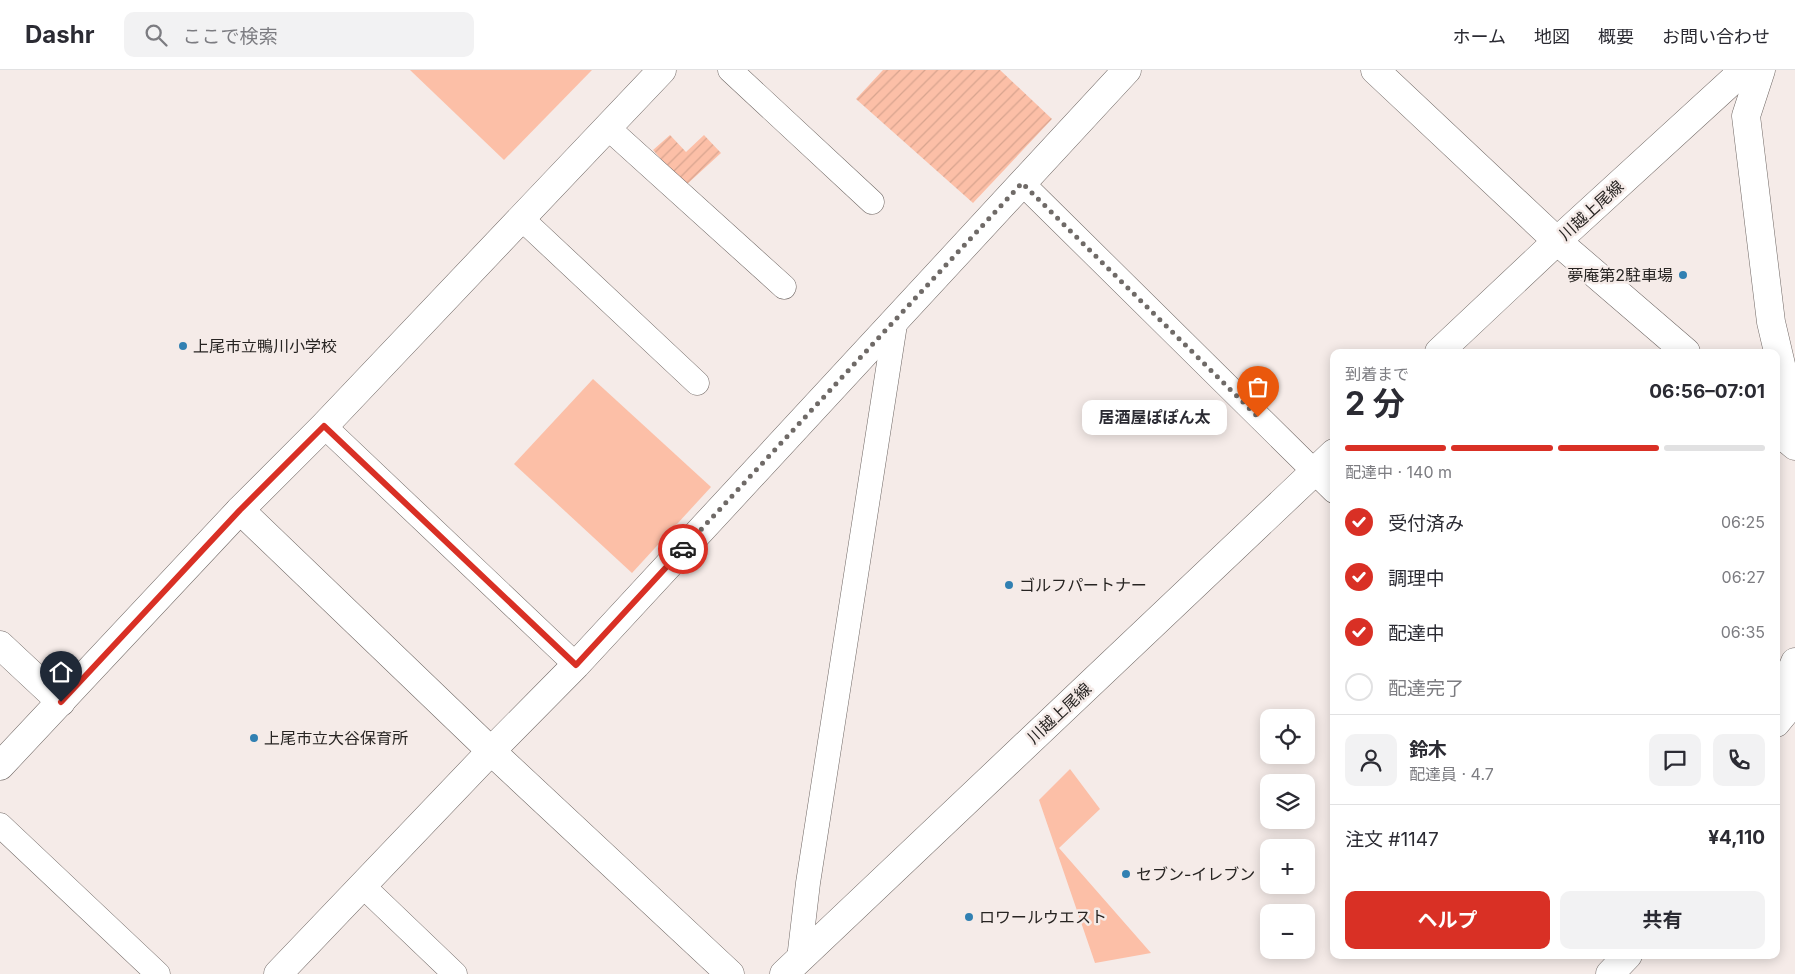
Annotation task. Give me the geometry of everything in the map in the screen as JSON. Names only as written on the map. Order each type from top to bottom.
[{"type":"street","points":[[0,766],[240,510],[324,426],[662,70]]},
{"type":"street","points":[[278,974],[576,665],[1127,70]]},
{"type":"street","points":[[1375,70],[1557,241],[1683,349]]},
{"type":"street","name":"川越上尾線","points":[[1443,349],[1557,241],[1744,70]]},
{"type":"street","points":[[1761,70],[1746,116],[1771,322],[1777,349]]},
{"type":"street","points":[[1780,360],[1795,424]]},
{"type":"street","points":[[1780,433],[1795,446]]},
{"type":"street","name":"川越上尾線","points":[[792,966],[1330,456]]},
{"type":"street","points":[[240,510],[491,751],[730,974]]},
{"type":"street","points":[[0,645],[61,702]]},
{"type":"street","points":[[1780,699],[1795,662]]},
{"type":"street","points":[[1780,718],[1795,700]]},
{"type":"street","points":[[1610,974],[1624,959]]},
{"type":"lane","points":[[730,70],[872,202]]},
{"type":"lane","points":[[607,127],[784,287]]},
{"type":"lane","points":[[1022,183],[1330,487]]},
{"type":"lane","points":[[521,218],[697,383]]},
{"type":"lane","points":[[792,966],[808,883],[896,318]]},
{"type":"lane","points":[[324,426],[576,665]]},
{"type":"lane","points":[[0,825],[158,974]]},
{"type":"lane","points":[[363,886],[455,974]]},
{"type":"shaded area","points":[[410,70],[592,70],[504,160]]},
{"type":"shaded area","points":[[883,70],[1000,70],[1052,119],[973,203],[856,99]]},
{"type":"shaded area","points":[[670,135],[686,152],[704,135],[721,153],[685,186],[653,150]]},
{"type":"shaded area","points":[[593,379],[711,487],[632,573],[514,464]]},
{"type":"shaded area","points":[[1070,769],[1100,809],[1059,848],[1151,953],[1095,963],[1039,800]]},
{"type":"way so far","points":[[683,549],[1022,183],[1258,417]]},
{"type":"place","name":"夢庵第2駐車場","points":[[1683,275]]},
{"type":"place","name":"上尾市立鴨川小学校","points":[[183,346]]},
{"type":"place","name":"居酒屋ぽぽん太","points":[[1258,417]]},
{"type":"place","name":"ゴルフパートナー","points":[[1009,585]]},
{"type":"place","name":"上尾市立大谷保育所","points":[[254,738]]},
{"type":"place","name":"セブン-イレブン","points":[[1126,874]]},
{"type":"place","name":"ロワールウエスト","points":[[969,917]]},
{"type":"route","points":[[61,702],[240,510],[324,426],[576,665],[683,549]]}]
